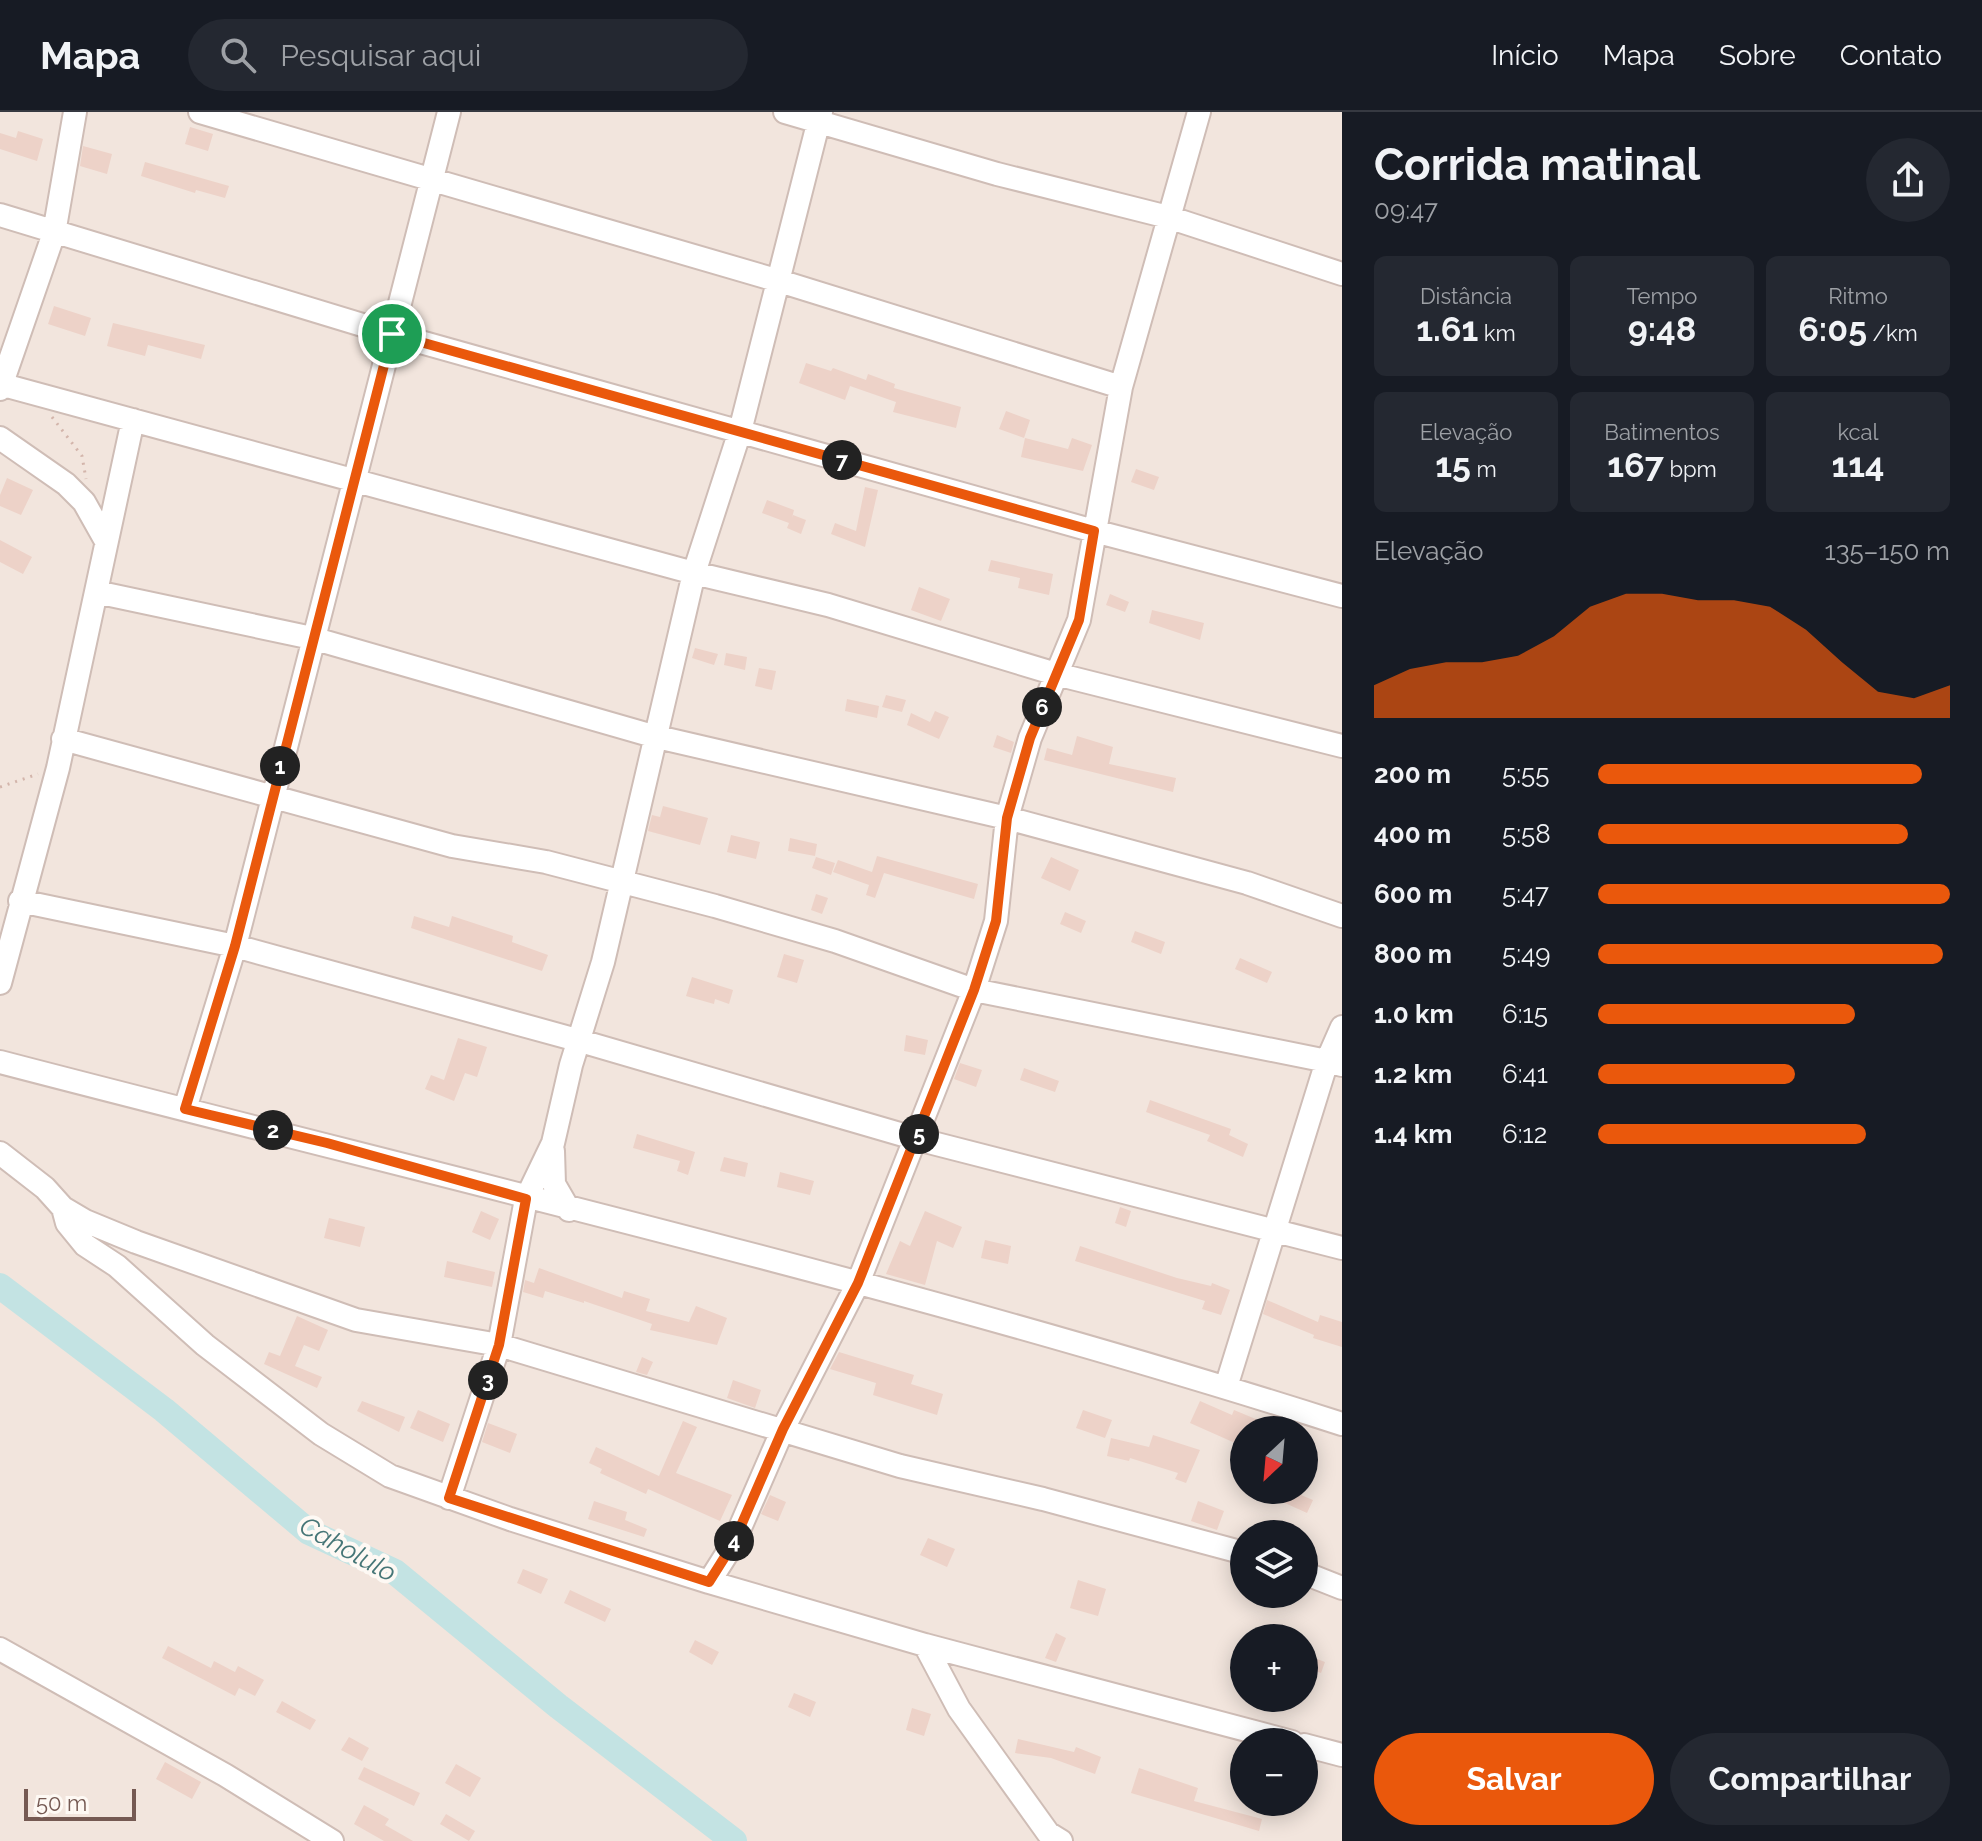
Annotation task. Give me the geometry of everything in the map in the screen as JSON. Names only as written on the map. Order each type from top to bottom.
[{"type":"street","points":[[75,112],[54,233],[1,386],[694,573],[828,605],[1056,674],[1202,708],[1342,746]]},
{"type":"street","points":[[200,112],[776,280],[1121,387]]},
{"type":"street","points":[[185,1109],[235,946],[449,112]]},
{"type":"street","points":[[785,112],[819,117],[1168,217],[1342,274]]},
{"type":"street","points":[[709,1582],[733,1544],[783,1429],[858,1283],[974,990],[996,921],[1007,818],[1030,738],[1079,620],[1121,387],[1199,112]]},
{"type":"street","points":[[449,1498],[499,1345],[526,1199],[553,1143],[577,1040],[603,962],[653,736],[694,573],[740,431],[819,117]]},
{"type":"street","points":[[0,215],[392,334],[1094,531],[1342,596]]},
{"type":"street","points":[[0,983],[58,768],[133,420]]},
{"type":"street","points":[[0,438],[66,484],[84,502],[106,541]]},
{"type":"street","points":[[96,592],[312,638],[653,736],[1007,818],[1247,883],[1342,916]]},
{"type":"street","points":[[63,739],[272,799],[452,846],[546,862],[620,880],[835,941],[974,990],[1334,1063]]},
{"type":"street","points":[[20,901],[235,946],[577,1040],[917,1139],[1342,1248]]},
{"type":"street","points":[[1226,1387],[1273,1232],[1334,1063],[1342,1027]]},
{"type":"street","points":[[0,1062],[134,1100],[327,1143],[526,1199],[858,1283],[1226,1387],[1342,1424]]},
{"type":"street","points":[[553,1143],[554,1184],[569,1210]]},
{"type":"street","points":[[0,1153],[45,1188],[63,1208],[136,1242],[356,1320],[499,1345],[900,1466],[1043,1499],[1230,1549]]},
{"type":"street","points":[[63,1208],[67,1223],[85,1245],[117,1266],[205,1345],[321,1434],[378,1471],[449,1498],[709,1582],[925,1645],[1239,1728]]},
{"type":"street","points":[[1318,1579],[1342,1588]]},
{"type":"street","points":[[925,1645],[959,1709],[1048,1833],[1061,1841]]},
{"type":"street","points":[[0,1649],[225,1775],[332,1841]]},
{"type":"street","points":[[1318,1749],[1342,1755]]},
{"type":"path","points":[[34,393],[82,456],[86,481],[84,502]]},
{"type":"path","points":[[0,787],[58,768]]},
{"type":"shaded area","points":[[0,112],[1342,112],[1342,1841],[0,1841]]},
{"type":"building","points":[[190,127],[213,134],[208,151],[185,144]]},
{"type":"building","points":[[18,131],[43,139],[37,161],[0,149],[0,133],[16,138]]},
{"type":"building","points":[[83,146],[112,154],[107,174],[80,166]]},
{"type":"building","points":[[145,162],[229,186],[225,198],[196,190],[195,193],[141,176]]},
{"type":"building","points":[[54,306],[91,318],[85,336],[48,324]]},
{"type":"building","points":[[113,323],[205,345],[201,359],[148,345],[145,356],[107,346]]},
{"type":"building","points":[[806,363],[831,371],[833,368],[866,380],[868,374],[895,384],[894,388],[961,407],[956,428],[893,412],[896,402],[850,386],[845,400],[799,383]]},
{"type":"building","points":[[1006,411],[1030,420],[1024,438],[999,429]]},
{"type":"building","points":[[1025,438],[1068,449],[1072,438],[1092,445],[1083,471],[1021,457]]},
{"type":"building","points":[[1136,469],[1159,477],[1154,490],[1131,482]]},
{"type":"building","points":[[7,478],[33,490],[21,515],[0,506],[0,495]]},
{"type":"building","points":[[865,487],[878,490],[865,547],[831,534],[835,523],[856,531]]},
{"type":"building","points":[[767,500],[794,510],[792,518],[793,515],[806,520],[801,534],[787,528],[789,523],[762,513]]},
{"type":"building","points":[[0,540],[32,557],[23,574],[0,562]]},
{"type":"building","points":[[991,560],[1053,574],[1049,595],[1018,588],[1020,578],[988,571]]},
{"type":"building","points":[[919,587],[950,599],[941,621],[911,610]]},
{"type":"building","points":[[1110,594],[1129,602],[1125,612],[1106,605]]},
{"type":"building","points":[[1152,610],[1204,623],[1200,640],[1149,623]]},
{"type":"building","points":[[695,648],[718,654],[714,665],[692,658]]},
{"type":"building","points":[[726,653],[747,657],[745,670],[724,665]]},
{"type":"building","points":[[759,668],[776,671],[772,690],[755,686]]},
{"type":"building","points":[[886,695],[906,700],[902,712],[882,707]]},
{"type":"building","points":[[847,699],[879,706],[877,718],[845,711]]},
{"type":"building","points":[[935,711],[949,717],[939,739],[907,725],[911,713],[930,722]]},
{"type":"building","points":[[997,735],[1014,742],[1011,753],[993,747]]},
{"type":"building","points":[[1077,736],[1113,747],[1109,764],[1176,778],[1173,792],[1044,760],[1047,748],[1072,755]]},
{"type":"building","points":[[663,806],[708,818],[700,845],[648,831],[652,815],[660,817]]},
{"type":"building","points":[[731,835],[760,842],[756,859],[727,852]]},
{"type":"building","points":[[790,838],[817,844],[815,856],[788,851]]},
{"type":"building","points":[[877,856],[978,884],[974,899],[884,873],[875,898],[866,895],[869,885],[833,872],[838,860],[872,872]]},
{"type":"building","points":[[816,857],[835,863],[831,875],[812,868]]},
{"type":"building","points":[[1051,857],[1079,870],[1070,891],[1041,878]]},
{"type":"building","points":[[816,894],[828,898],[822,914],[811,910]]},
{"type":"building","points":[[1065,912],[1086,921],[1081,933],[1060,924]]},
{"type":"building","points":[[414,916],[449,927],[452,916],[513,936],[512,942],[548,955],[542,971],[411,928]]},
{"type":"building","points":[[1135,931],[1165,942],[1161,954],[1131,942]]},
{"type":"building","points":[[784,954],[804,960],[797,983],[777,977]]},
{"type":"building","points":[[1240,958],[1272,972],[1267,983],[1235,969]]},
{"type":"building","points":[[692,977],[733,990],[729,1004],[715,999],[714,1004],[686,996]]},
{"type":"building","points":[[906,1035],[928,1040],[925,1055],[904,1051]]},
{"type":"building","points":[[458,1038],[487,1047],[477,1077],[465,1073],[454,1101],[425,1089],[431,1075],[444,1080]]},
{"type":"building","points":[[960,1063],[982,1070],[976,1087],[954,1079]]},
{"type":"building","points":[[1024,1068],[1059,1081],[1055,1092],[1020,1080]]},
{"type":"building","points":[[1150,1100],[1231,1129],[1229,1135],[1248,1144],[1243,1157],[1207,1141],[1210,1135],[1146,1112]]},
{"type":"building","points":[[637,1134],[695,1152],[688,1175],[677,1171],[680,1161],[633,1148]]},
{"type":"building","points":[[724,1157],[748,1163],[745,1177],[720,1171]]},
{"type":"building","points":[[780,1172],[814,1181],[810,1195],[777,1187]]},
{"type":"building","points":[[1120,1207],[1131,1211],[1126,1227],[1115,1223]]},
{"type":"building","points":[[481,1211],[499,1219],[490,1240],[472,1232]]},
{"type":"building","points":[[925,1211],[962,1227],[953,1248],[937,1241],[925,1285],[886,1274],[900,1241],[910,1246]]},
{"type":"building","points":[[329,1218],[365,1227],[360,1247],[324,1238]]},
{"type":"building","points":[[985,1240],[1011,1246],[1008,1264],[981,1258]]},
{"type":"building","points":[[1080,1246],[1177,1278],[1211,1286],[1212,1283],[1230,1290],[1221,1315],[1202,1309],[1205,1301],[1075,1261]]},
{"type":"building","points":[[447,1261],[495,1272],[492,1287],[444,1277]]},
{"type":"building","points":[[539,1268],[622,1298],[624,1291],[650,1299],[646,1311],[689,1322],[696,1306],[727,1318],[717,1345],[650,1330],[652,1324],[584,1301],[545,1291],[543,1298],[523,1292],[525,1280],[534,1283]]},
{"type":"building","points":[[1267,1300],[1318,1322],[1320,1315],[1342,1322],[1342,1347],[1313,1338],[1314,1335],[1263,1314]]},
{"type":"building","points":[[297,1316],[328,1330],[319,1351],[304,1345],[295,1366],[322,1377],[317,1388],[264,1364],[269,1352],[280,1356]]},
{"type":"building","points":[[839,1352],[914,1375],[911,1384],[943,1394],[937,1415],[873,1395],[876,1383],[830,1369]]},
{"type":"building","points":[[642,1357],[653,1362],[647,1375],[636,1372]]},
{"type":"building","points":[[733,1380],[761,1390],[755,1408],[727,1398]]},
{"type":"building","points":[[362,1401],[405,1417],[399,1432],[357,1411]]},
{"type":"building","points":[[1200,1401],[1232,1415],[1234,1410],[1248,1416],[1230,1416],[1230,1441],[1190,1423]]},
{"type":"building","points":[[418,1410],[450,1424],[443,1442],[410,1428]]},
{"type":"building","points":[[1083,1410],[1112,1420],[1105,1438],[1076,1428]]},
{"type":"building","points":[[683,1421],[697,1427],[676,1473],[732,1495],[720,1521],[648,1489],[646,1494],[600,1473],[602,1469],[589,1463],[596,1447],[659,1476]]},
{"type":"building","points":[[488,1423],[517,1434],[510,1453],[482,1442]]},
{"type":"building","points":[[1153,1435],[1200,1450],[1186,1483],[1175,1479],[1178,1473],[1130,1458],[1129,1461],[1107,1456],[1111,1438],[1149,1447]]},
{"type":"building","points":[[770,1495],[786,1502],[778,1521],[761,1514]]},
{"type":"building","points":[[594,1501],[627,1512],[625,1520],[647,1529],[644,1537],[588,1519]]},
{"type":"building","points":[[1198,1501],[1224,1511],[1217,1530],[1191,1521]]},
{"type":"building","points":[[1287,1504],[1311,1504],[1307,1513]]},
{"type":"building","points":[[928,1538],[955,1549],[947,1567],[920,1555]]},
{"type":"building","points":[[523,1569],[548,1579],[541,1594],[517,1583]]},
{"type":"building","points":[[1078,1580],[1106,1589],[1098,1616],[1070,1608]]},
{"type":"building","points":[[570,1590],[611,1609],[605,1622],[564,1603]]},
{"type":"building","points":[[1056,1633],[1066,1638],[1056,1662],[1045,1658]]},
{"type":"building","points":[[695,1640],[719,1652],[712,1665],[689,1652]]},
{"type":"building","points":[[168,1646],[211,1668],[214,1661],[235,1672],[238,1666],[264,1680],[255,1696],[239,1688],[235,1696],[162,1658]]},
{"type":"building","points":[[1318,1659],[1325,1662],[1321,1673],[1318,1672]]},
{"type":"building","points":[[794,1693],[816,1702],[810,1717],[788,1707]]},
{"type":"building","points":[[282,1701],[316,1720],[310,1730],[276,1712]]},
{"type":"building","points":[[912,1708],[931,1714],[924,1736],[906,1730]]},
{"type":"building","points":[[349,1737],[369,1748],[362,1761],[341,1750]]},
{"type":"building","points":[[1018,1739],[1074,1752],[1076,1747],[1101,1757],[1095,1774],[1051,1758],[1015,1753]]},
{"type":"building","points":[[165,1762],[201,1782],[192,1799],[156,1779]]},
{"type":"building","points":[[456,1764],[481,1778],[470,1797],[445,1783]]},
{"type":"building","points":[[364,1767],[420,1793],[414,1806],[358,1779]]},
{"type":"building","points":[[1139,1768],[1198,1788],[1194,1801],[1230,1811],[1230,1816],[1262,1819],[1259,1831],[1131,1793]]},
{"type":"building","points":[[364,1805],[389,1819],[385,1825],[413,1841],[384,1841],[354,1824]]},
{"type":"building","points":[[446,1814],[475,1831],[469,1841],[440,1824]]},
{"type":"waterway","name":"Caholulo","points":[[0,1286],[164,1410],[309,1532],[395,1572],[558,1706],[734,1841]]},
{"type":"route","points":[[392,334],[1094,531],[1079,620],[1030,738],[1007,818],[996,921],[974,990],[858,1283],[783,1429],[733,1544],[709,1582],[449,1498],[499,1345],[526,1199],[327,1143],[185,1109],[235,946],[392,334]]}]
